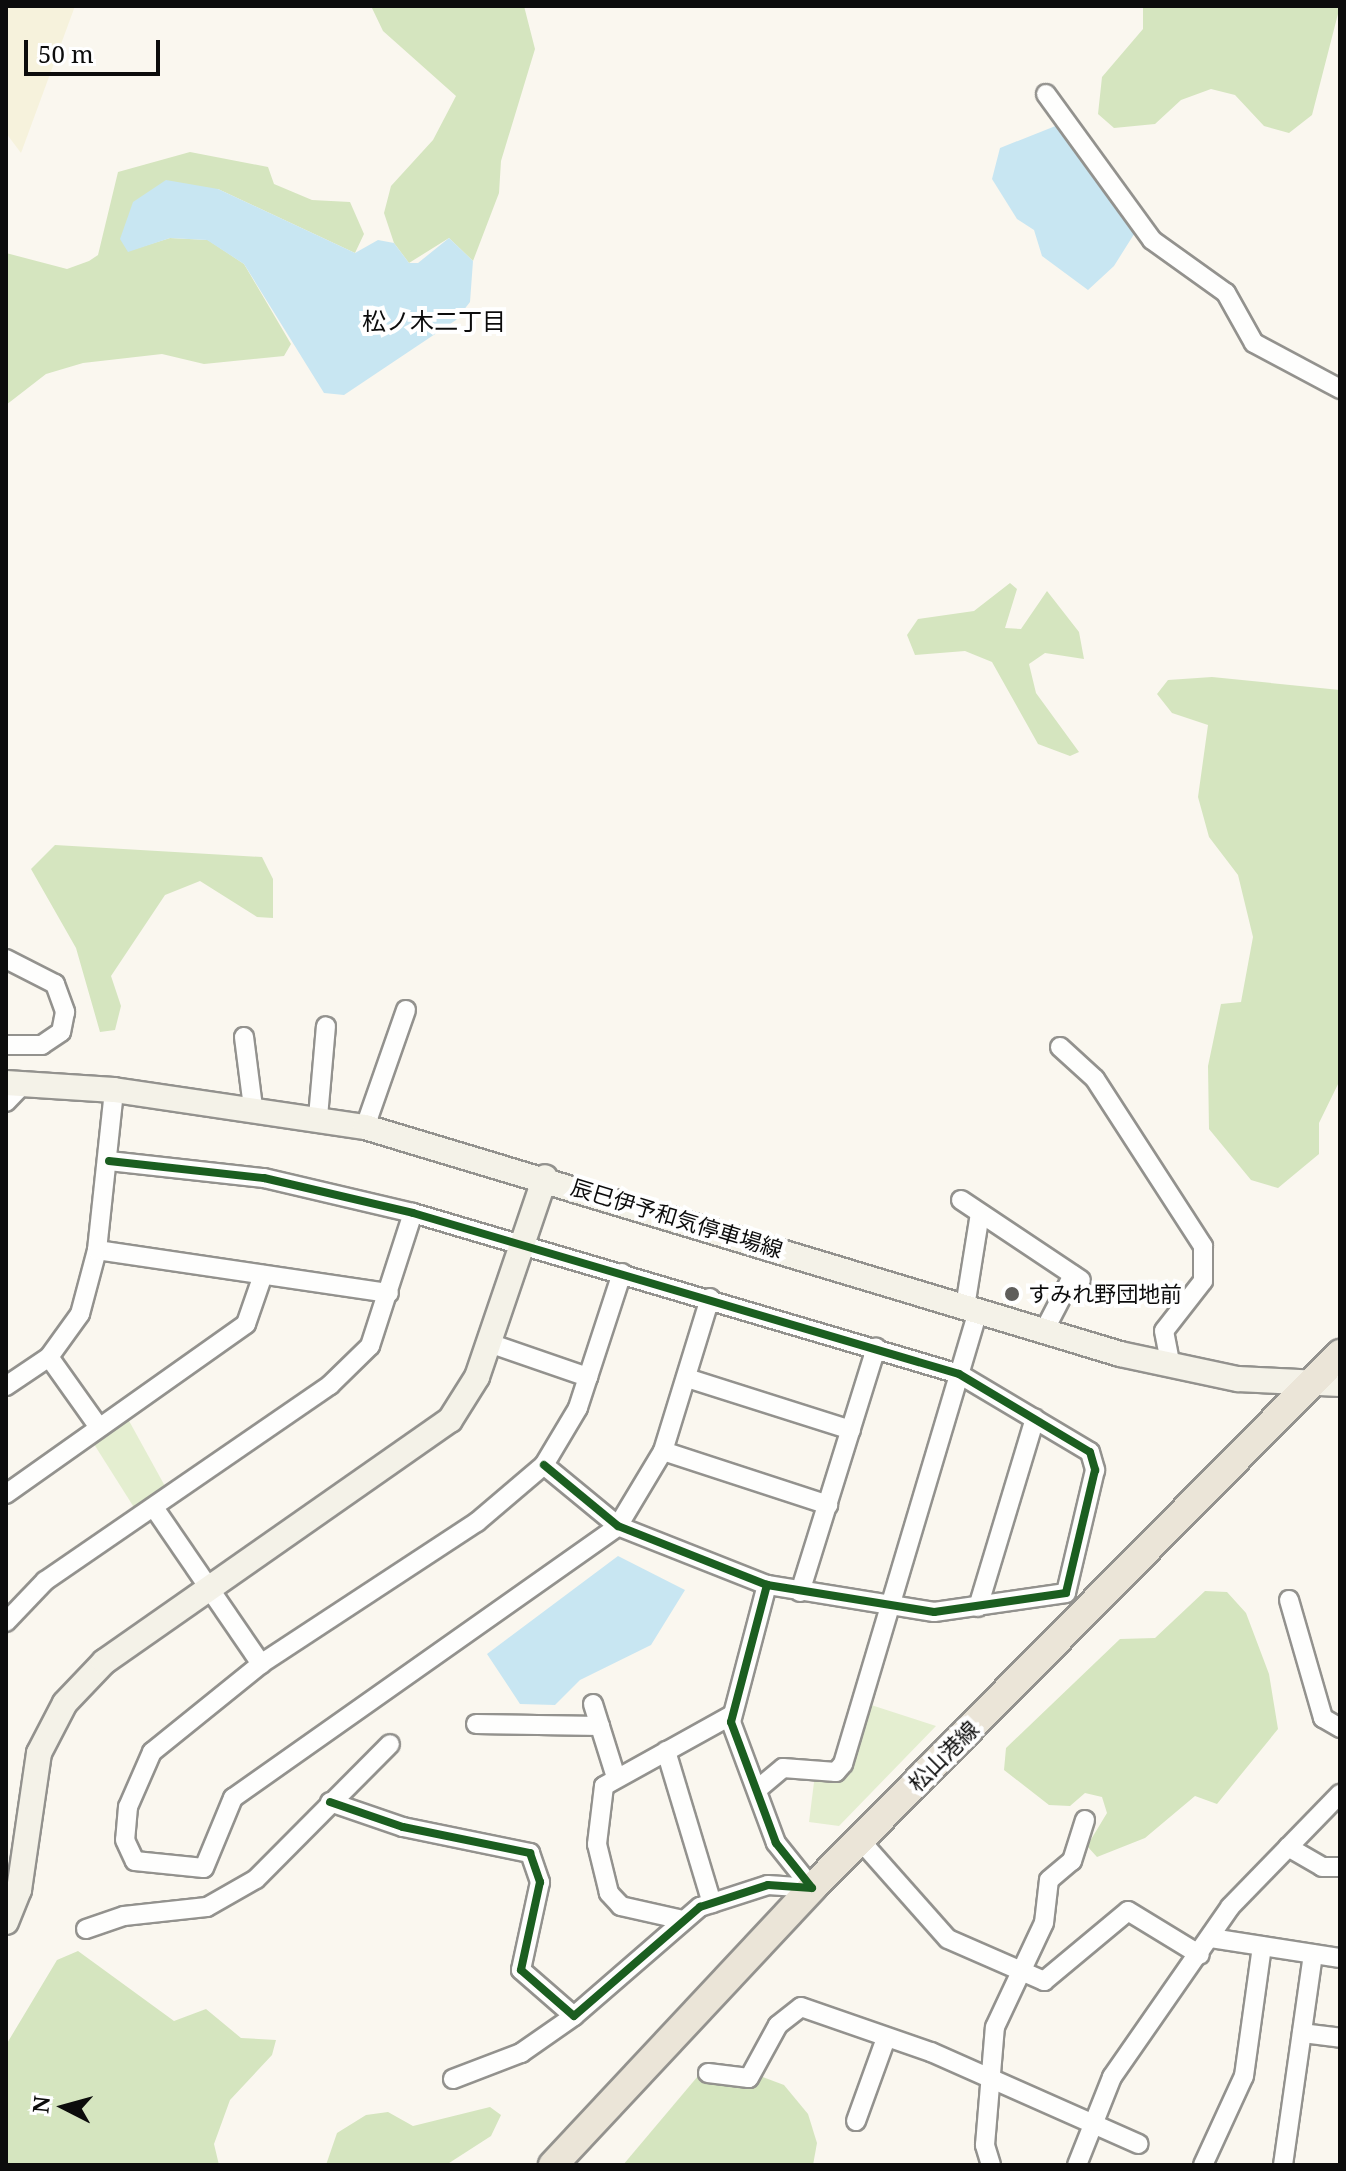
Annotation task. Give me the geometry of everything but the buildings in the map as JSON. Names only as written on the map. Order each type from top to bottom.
[{"type":"main road","name":"辰巳伊予和気停車場線","points":[[15,1083],[114,1090],[253,1107],[365,1127],[545,1177],[972,1310],[1171,1366],[1340,1384]]},
{"type":"main road","points":[[6,1922],[19,1890],[16,1820],[39,1753],[65,1703],[104,1662],[438,1430],[462,1403],[489,1343],[545,1177]]},
{"type":"main road","name":"松山港線","points":[[553,2165],[812,1888],[1340,1354]]},
{"type":"street","points":[[1046,94],[1152,240],[1216,283],[1254,343],[1340,389]]},
{"type":"street","points":[[6,959],[55,984],[65,1012],[61,1032],[42,1045],[6,1045]]},
{"type":"street","points":[[365,1127],[406,1010]]},
{"type":"street","points":[[318,1117],[326,1026]]},
{"type":"street","points":[[244,1037],[253,1107]]},
{"type":"street","points":[[1060,1047],[1095,1079],[1203,1246],[1203,1281],[1164,1331],[1171,1366]]},
{"type":"street","points":[[6,1102],[15,1083]]},
{"type":"street","points":[[6,1386],[49,1357],[80,1314],[97,1250],[109,1161],[114,1090]]},
{"type":"street","points":[[109,1161],[264,1178],[413,1213],[710,1298],[959,1374],[1090,1452],[1095,1470],[1074,1582],[1056,1598],[978,1607],[887,1609],[767,1585],[618,1526],[544,1465]]},
{"type":"street","points":[[961,1200],[1077,1278],[1044,1331]]},
{"type":"street","points":[[6,1622],[45,1581],[155,1509],[330,1385],[370,1346],[413,1213]]},
{"type":"street","points":[[759,1788],[783,1768],[836,1772],[843,1764],[959,1374],[972,1310],[980,1213]]},
{"type":"street","points":[[97,1250],[389,1293]]},
{"type":"street","points":[[622,1273],[588,1377],[544,1465],[477,1522],[261,1664],[141,1766],[125,1840],[135,1861],[204,1868],[233,1798],[618,1526],[663,1451],[710,1298]]},
{"type":"street","points":[[6,1494],[246,1324],[263,1275]]},
{"type":"street","points":[[489,1343],[588,1377]]},
{"type":"street","points":[[800,1592],[876,1348]]},
{"type":"street","points":[[49,1357],[98,1426]]},
{"type":"street","points":[[687,1378],[851,1430]]},
{"type":"street","points":[[978,1607],[1035,1418]]},
{"type":"street","points":[[663,1451],[828,1505]]},
{"type":"street","points":[[155,1509],[261,1664]]},
{"type":"street","points":[[767,1585],[732,1715],[776,1843],[812,1888]]},
{"type":"street","points":[[1289,1600],[1323,1718],[1340,1728]]},
{"type":"street","points":[[593,1704],[615,1774]]},
{"type":"street","points":[[683,1920],[621,1906],[609,1893],[597,1844],[604,1786],[615,1774],[666,1751],[732,1715]]},
{"type":"street","points":[[476,1724],[501,1716],[600,1726]]},
{"type":"street","points":[[86,1929],[124,1916],[207,1907],[256,1879],[390,1744]]},
{"type":"street","points":[[666,1751],[712,1903]]},
{"type":"street","points":[[1077,2165],[1112,2077],[1211,1938],[1288,1847],[1340,1794]]},
{"type":"street","points":[[330,1802],[403,1827],[530,1853],[540,1882],[521,1970],[574,2016]]},
{"type":"street","points":[[991,2165],[985,2145],[988,2077],[995,2027],[1017,1970],[1044,1923],[1049,1880],[1072,1861],[1085,1820]]},
{"type":"street","points":[[860,1840],[948,1939],[1044,1981],[1128,1911],[1200,1955]]},
{"type":"street","points":[[1288,1847],[1322,1867],[1340,1867]]},
{"type":"street","points":[[453,2079],[521,2053],[574,2016],[683,1920],[712,1903],[768,1885],[812,1888]]},
{"type":"street","points":[[1211,1938],[1340,1958]]},
{"type":"street","points":[[1203,2165],[1244,2076],[1262,1946]]},
{"type":"street","points":[[1283,2165],[1313,1954]]},
{"type":"street","points":[[708,2073],[749,2078],[778,2025],[801,2007],[988,2077],[1139,2144]]},
{"type":"street","points":[[1302,2033],[1340,2038]]},
{"type":"street","points":[[856,2121],[885,2041]]},
{"type":"shaded area","points":[[6,6],[75,6],[21,153],[6,133]]},
{"type":"green space","points":[[371,6],[524,6],[535,49],[501,161],[499,193],[473,261],[449,238],[409,263],[394,243],[384,213],[391,186],[433,140],[456,96],[383,31]]},
{"type":"green space","points":[[1143,6],[1340,6],[1312,115],[1289,133],[1264,126],[1235,95],[1211,89],[1181,100],[1155,124],[1114,128],[1098,114],[1102,77],[1143,29]]},
{"type":"green space","points":[[190,152],[268,167],[274,184],[312,200],[350,202],[364,234],[355,253],[218,189],[128,251],[170,238],[208,240],[244,264],[291,344],[284,356],[204,364],[162,354],[83,363],[46,374],[6,405],[6,253],[67,269],[89,261],[98,255],[118,172]]},
{"type":"green space","points":[[1010,583],[1017,589],[1005,628],[1021,629],[1047,591],[1079,632],[1084,659],[1045,653],[1029,664],[1036,693],[1079,752],[1070,756],[1038,744],[992,662],[965,651],[915,655],[907,635],[918,619],[974,611]]},
{"type":"green space","points":[[1212,677],[1340,690],[1340,1080],[1319,1123],[1319,1154],[1278,1188],[1251,1180],[1209,1129],[1208,1066],[1221,1004],[1241,1002],[1253,937],[1238,875],[1209,837],[1198,797],[1208,725],[1172,713],[1157,694],[1168,680]]},
{"type":"green space","points":[[55,845],[262,857],[273,879],[273,918],[257,917],[200,881],[165,895],[111,976],[121,1006],[115,1030],[100,1032],[76,948],[31,869]]},
{"type":"green space","points":[[128,1419],[166,1488],[135,1509],[92,1441]]},
{"type":"green space","points":[[1205,1591],[1227,1592],[1246,1613],[1269,1674],[1278,1729],[1217,1804],[1195,1796],[1145,1838],[1097,1857],[1087,1846],[1107,1813],[1102,1797],[1085,1793],[1070,1806],[1049,1805],[1004,1770],[1006,1748],[1120,1639],[1155,1638]]},
{"type":"green space","points":[[865,1703],[936,1726],[839,1826],[809,1822],[815,1774],[844,1776]]},
{"type":"green space","points":[[78,1951],[174,2021],[206,2009],[241,2038],[276,2040],[272,2055],[230,2100],[214,2144],[219,2165],[6,2165],[6,2045],[57,1960]]},
{"type":"green space","points":[[755,2074],[784,2085],[808,2114],[817,2143],[813,2165],[623,2165],[698,2076]]},
{"type":"green space","points":[[490,2107],[501,2115],[491,2136],[446,2165],[326,2165],[337,2133],[366,2115],[388,2112],[413,2126]]},
{"type":"water","points":[[1058,125],[1136,231],[1114,266],[1088,290],[1042,256],[1034,230],[1017,219],[992,179],[1000,148]]},
{"type":"water","points":[[166,180],[218,189],[355,253],[378,240],[394,243],[409,263],[418,263],[449,238],[473,261],[470,302],[456,320],[344,395],[324,393],[244,264],[207,240],[170,238],[128,252],[120,239],[133,202]]},
{"type":"water","points":[[618,1556],[685,1590],[651,1645],[580,1680],[555,1705],[520,1704],[487,1654]]},
{"type":"cycle path","points":[[109,1161],[264,1178],[413,1213],[959,1374],[1090,1452],[1095,1470],[1066,1593],[934,1612],[767,1585],[618,1526],[544,1465]]},
{"type":"cycle path","points":[[330,1802],[403,1827],[530,1853],[540,1882],[521,1970],[574,2016],[700,1907],[768,1885],[812,1888],[776,1843],[731,1722],[767,1585]]},
{"type":"place","name":"すみれ野団地前","points":[[1012,1294]]},
{"type":"district","name":"松ノ木二丁目","points":[[434,321]]}]
